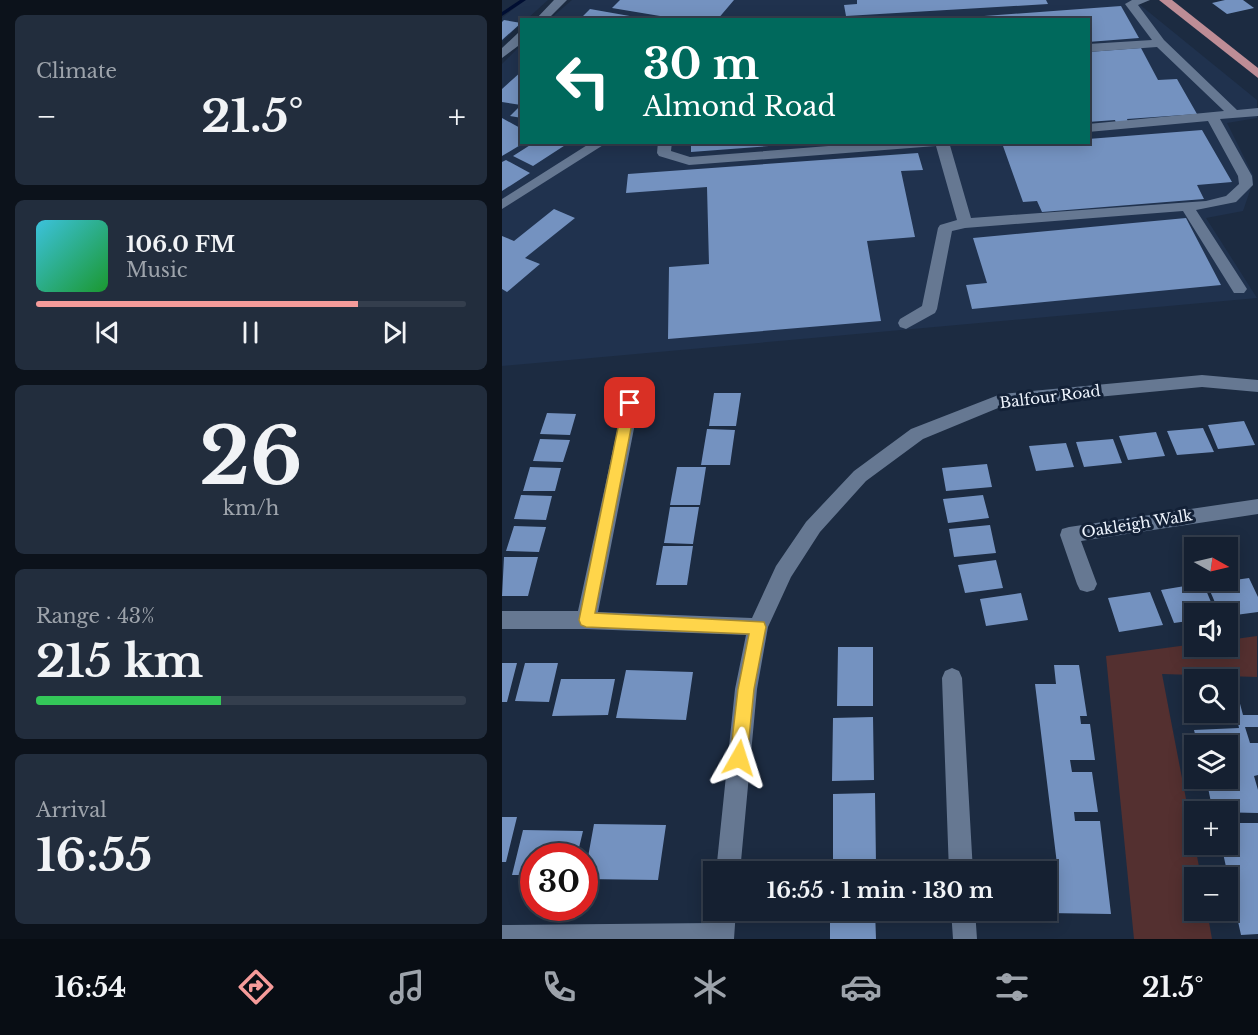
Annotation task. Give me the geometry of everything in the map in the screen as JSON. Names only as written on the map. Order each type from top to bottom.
[{"type":"main road","points":[[1165,0],[1258,74]]},
{"type":"street","points":[[542,18],[561,0]]},
{"type":"street","points":[[1144,0],[1131,4],[1160,43],[1235,115]]},
{"type":"street","points":[[502,54],[520,38]]},
{"type":"street","points":[[1090,48],[1160,43]]},
{"type":"street","points":[[1090,128],[1258,112]]},
{"type":"street","points":[[906,323],[929,309],[945,228],[965,223],[1187,207],[1231,199],[1242,191],[1252,178],[1212,116]]},
{"type":"street","points":[[502,205],[599,144]]},
{"type":"street","points":[[665,144],[664,153],[690,161],[914,144]]},
{"type":"street","points":[[941,144],[965,223]]},
{"type":"street","points":[[1187,207],[1239,289]]},
{"type":"street","name":"Balfour Road","points":[[729,861],[746,689],[758,627],[783,572],[813,527],[860,476],[917,434],[1001,400],[1202,381],[1258,386]]},
{"type":"street","points":[[586,620],[630,403]]},
{"type":"street","name":"Oakleigh Walk","points":[[1087,584],[1069,535],[1258,506]]},
{"type":"street","points":[[502,620],[586,620],[758,627]]},
{"type":"street","points":[[952,678],[960,861]]},
{"type":"street","points":[[502,937],[722,937],[723,921]]},
{"type":"street","points":[[964,921],[965,939]]},
{"type":"shaded area","points":[[525,0],[548,0],[528,18],[520,18],[520,25],[502,42],[502,18]]},
{"type":"shaded area","points":[[572,0],[1134,0],[1257,100],[1257,118],[1227,123],[1253,175],[1253,182],[1243,211],[1206,218],[1257,298],[502,366],[502,64],[520,46],[520,144],[1090,144],[1090,18],[551,18]]},
{"type":"shaded area","points":[[1257,636],[1257,677],[1238,676],[1238,669],[1184,669],[1184,675],[1162,674],[1186,801],[1184,801],[1184,855],[1197,855],[1199,867],[1184,867],[1184,921],[1209,921],[1212,939],[1134,939],[1106,656],[1184,645],[1184,657],[1238,657],[1238,639]]},
{"type":"building","points":[[620,0],[734,0],[719,18],[658,18],[660,16],[612,8]]},
{"type":"building","points":[[857,0],[1046,0],[1048,4],[846,16],[844,5],[857,4]]},
{"type":"building","points":[[1243,0],[1254,8],[1227,14],[1212,3]]},
{"type":"building","points":[[1121,6],[1139,38],[1090,42],[1090,18],[957,18]]},
{"type":"building","points":[[590,9],[641,18],[581,18]]},
{"type":"building","points":[[504,20],[520,24],[502,40]]},
{"type":"building","points":[[1141,48],[1158,80],[1177,79],[1197,114],[1127,119],[1128,122],[1116,123],[1115,120],[1090,122],[1090,52]]},
{"type":"building","points":[[520,73],[520,105],[502,102],[502,89]]},
{"type":"building","points":[[520,106],[520,118],[510,116]]},
{"type":"building","points":[[502,118],[520,128],[520,144],[522,144],[502,156]]},
{"type":"building","points":[[1202,130],[1232,182],[1197,185],[1204,199],[1042,212],[1037,201],[1023,202],[1003,146],[1090,144],[1090,139]]},
{"type":"building","points":[[532,144],[567,144],[533,166],[513,156]]},
{"type":"building","points":[[691,144],[795,144],[691,152]]},
{"type":"building","points":[[918,153],[923,170],[901,171],[915,237],[867,241],[881,321],[668,339],[669,267],[709,264],[707,187],[626,193],[628,174]]},
{"type":"building","points":[[506,160],[530,173],[502,191],[502,162]]},
{"type":"building","points":[[554,209],[575,218],[525,258],[540,264],[507,292],[502,289],[502,236],[514,241]]},
{"type":"building","points":[[1186,218],[1221,285],[972,309],[966,285],[987,283],[973,238]]},
{"type":"building","points":[[714,393],[741,393],[736,426],[709,426]]},
{"type":"building","points":[[547,413],[576,414],[570,435],[540,434]]},
{"type":"building","points":[[1244,421],[1255,445],[1218,449],[1208,425]]},
{"type":"building","points":[[1203,428],[1214,452],[1177,455],[1167,431]]},
{"type":"building","points":[[707,429],[735,430],[730,465],[701,465]]},
{"type":"building","points":[[1156,432],[1165,456],[1128,460],[1119,436]]},
{"type":"building","points":[[540,439],[570,440],[563,462],[533,461]]},
{"type":"building","points":[[1113,439],[1122,463],[1084,467],[1076,442]]},
{"type":"building","points":[[1066,443],[1074,467],[1036,471],[1029,446]]},
{"type":"building","points":[[987,464],[992,487],[946,491],[942,468]]},
{"type":"building","points":[[530,467],[561,468],[555,491],[523,491]]},
{"type":"building","points":[[677,467],[706,467],[700,505],[670,505]]},
{"type":"building","points":[[521,495],[552,496],[546,520],[514,519]]},
{"type":"building","points":[[983,495],[989,518],[948,523],[943,499]]},
{"type":"building","points":[[670,507],[699,507],[693,544],[664,543]]},
{"type":"building","points":[[990,525],[996,553],[954,557],[949,529]]},
{"type":"building","points":[[514,526],[546,527],[539,552],[506,551]]},
{"type":"building","points":[[663,546],[693,546],[687,585],[656,585]]},
{"type":"building","points":[[504,557],[538,557],[528,596],[502,596]]},
{"type":"building","points":[[996,560],[1003,588],[965,593],[958,565]]},
{"type":"building","points":[[1249,578],[1258,597],[1258,612],[1238,615],[1238,603],[1215,603],[1210,591],[1238,591],[1238,580]]},
{"type":"building","points":[[1184,586],[1184,591],[1206,591],[1211,603],[1184,603],[1184,622],[1174,623],[1161,590]]},
{"type":"building","points":[[1150,592],[1163,625],[1119,632],[1108,598]]},
{"type":"building","points":[[1021,593],[1028,620],[986,626],[980,599]]},
{"type":"building","points":[[838,647],[873,647],[873,706],[837,706]]},
{"type":"building","points":[[502,663],[517,663],[507,702],[502,702]]},
{"type":"building","points":[[525,663],[558,663],[549,702],[515,701]]},
{"type":"building","points":[[1054,665],[1079,665],[1087,716],[1080,716],[1081,724],[1090,724],[1095,760],[1070,760],[1072,772],[1092,772],[1098,812],[1074,812],[1075,821],[1100,821],[1111,914],[1057,913],[1057,861],[1035,684],[1056,684]]},
{"type":"building","points":[[626,670],[693,672],[686,720],[616,718]]},
{"type":"building","points":[[561,679],[615,679],[608,715],[552,716]]},
{"type":"building","points":[[1238,696],[1243,715],[1258,715],[1258,727],[1245,727],[1250,743],[1258,743],[1258,775],[1254,776],[1258,790],[1258,813],[1238,813],[1238,801],[1211,801],[1208,789],[1238,789],[1238,735],[1195,735],[1194,730],[1239,728]]},
{"type":"building","points":[[873,717],[874,780],[832,781],[833,718]]},
{"type":"building","points":[[875,793],[876,861],[833,861],[833,794]]},
{"type":"building","points":[[502,817],[517,817],[506,862],[502,862]]},
{"type":"building","points":[[1238,823],[1258,823],[1258,934],[1241,935],[1238,921],[1238,867],[1226,867],[1223,855],[1238,855]]},
{"type":"building","points":[[594,824],[666,825],[658,880],[598,879],[598,843],[591,843]]},
{"type":"building","points":[[523,830],[583,831],[580,843],[520,843],[520,875],[512,875]]},
{"type":"building","points":[[830,921],[875,921],[876,939],[830,939]]},
{"type":"waterway","points":[[502,14],[523,0]]},
{"type":"route","points":[[630,403],[586,620],[758,627],[746,689],[739,758]]}]
